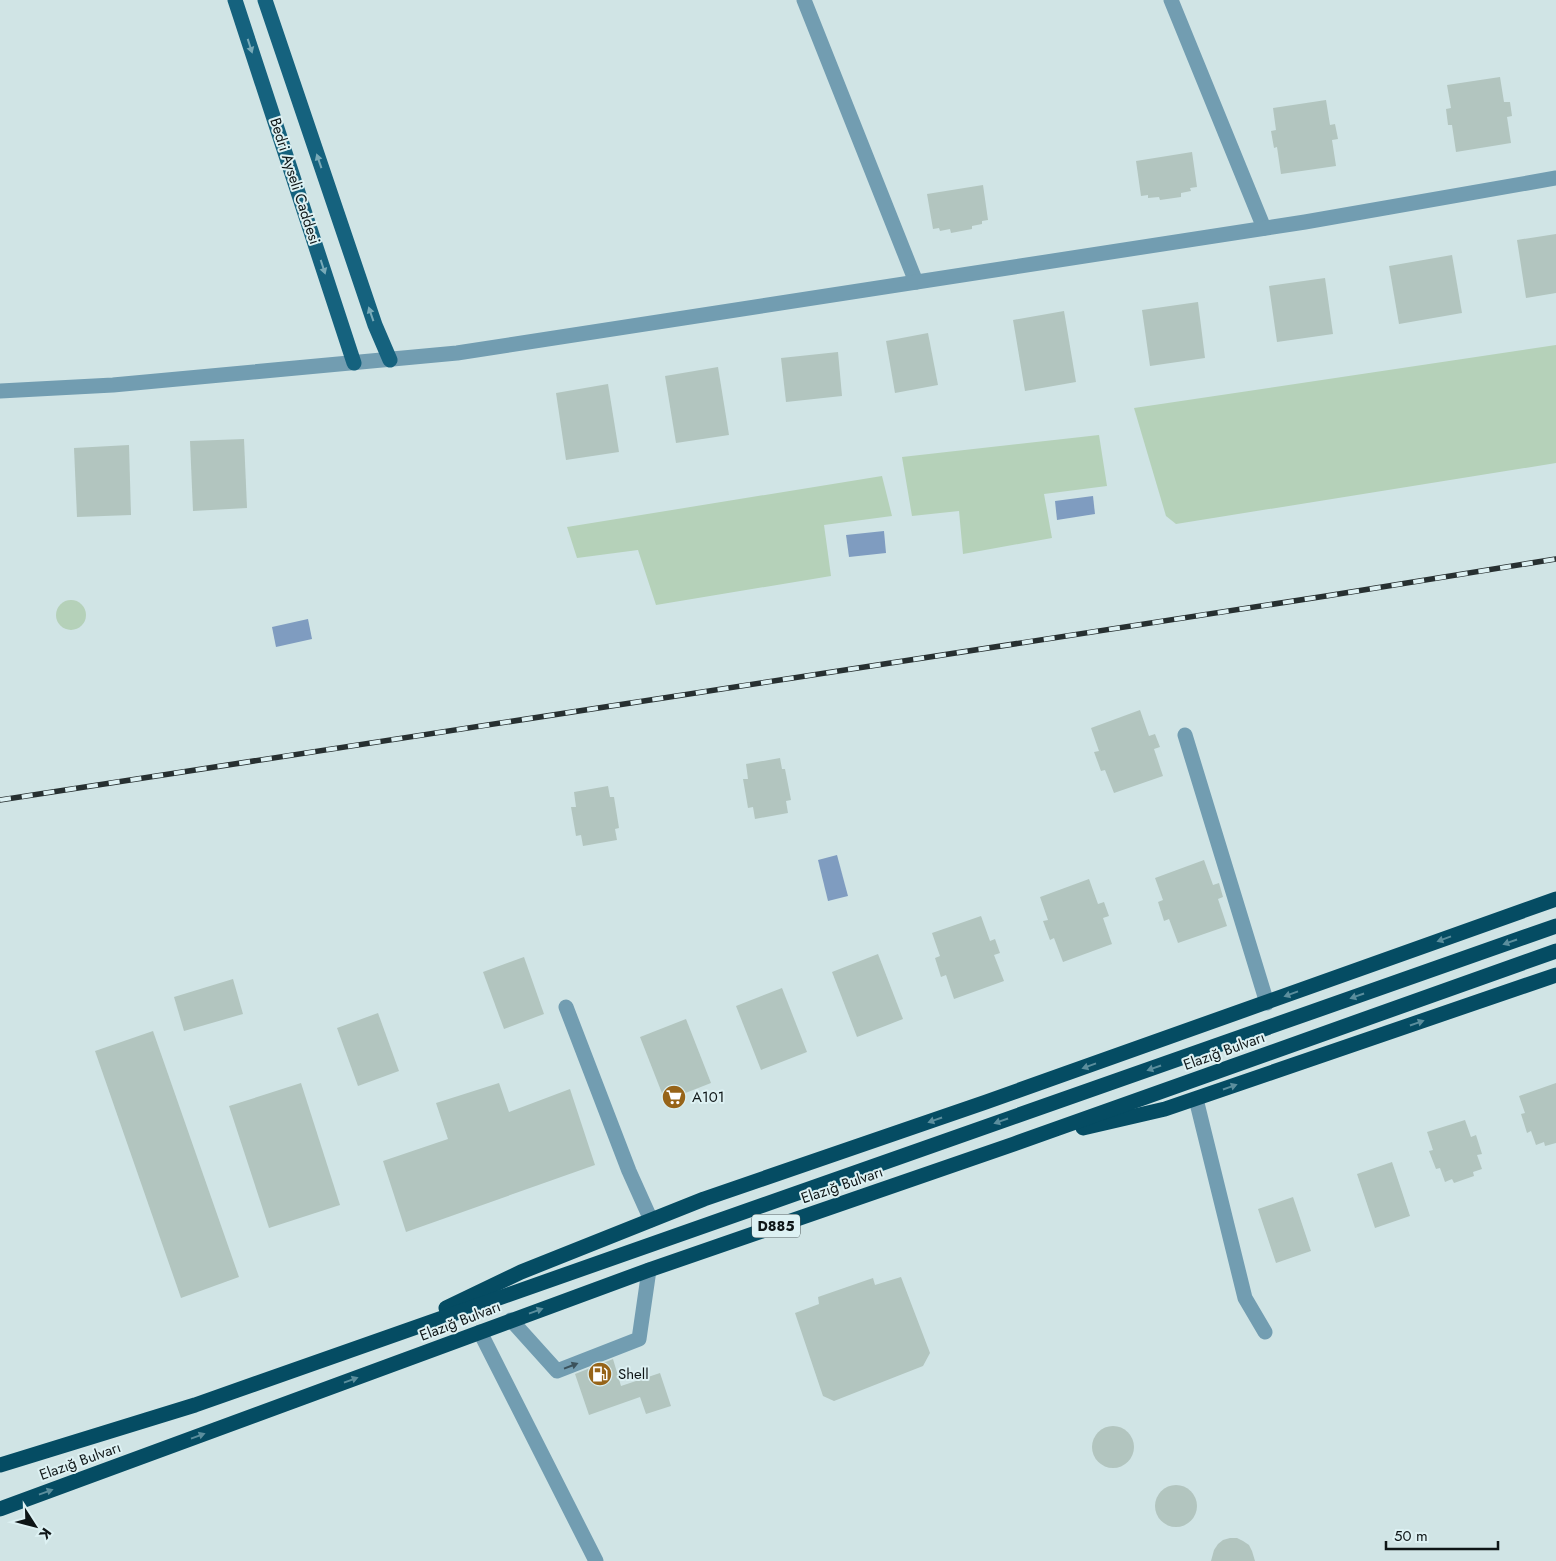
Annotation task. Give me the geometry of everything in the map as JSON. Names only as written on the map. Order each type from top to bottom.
[{"type":"highway","points":[[374,1342],[521,1272],[704,1199],[986,1102],[1556,899]]},
{"type":"highway","name":"Elazığ Bulvarı","points":[[0,1465],[195,1405],[1556,926]]},
{"type":"highway","name":"Elazığ Bulvarı","points":[[0,1509],[649,1270],[1014,1144],[1556,951]]},
{"type":"highway","points":[[1014,1144],[1165,1109],[1556,976]]},
{"type":"main road","name":"Bedri Ayseli Caddesi","points":[[235,0],[354,363]]},
{"type":"main road","name":"Bedri Ayseli Caddesi","points":[[265,0],[375,325],[390,360]]},
{"type":"street","points":[[804,0],[916,282]]},
{"type":"street","points":[[1171,0],[1264,228]]},
{"type":"street","points":[[0,391],[113,385],[457,353],[1264,228],[1556,178]]},
{"type":"street","points":[[1185,735],[1267,1003]]},
{"type":"street","points":[[566,1007],[629,1171],[651,1220]]},
{"type":"street","points":[[1196,1099],[1245,1298],[1265,1332]]},
{"type":"street","points":[[510,1320],[557,1371],[639,1339],[649,1270]]},
{"type":"street","points":[[480,1332],[596,1561]]},
{"type":"green space","points":[[1556,345],[1556,463],[1176,524],[1166,516],[1134,408]]},
{"type":"green space","points":[[1099,435],[1107,486],[1044,494],[1052,538],[963,554],[959,511],[912,516],[902,457]]},
{"type":"green space","points":[[882,476],[892,516],[824,525],[831,576],[656,605],[638,550],[577,558],[567,527]]},
{"type":"green space","points":[[71,600],[82,604],[86,615],[82,626],[71,630],[60,626],[56,615],[60,604]]},
{"type":"water","points":[[1093,496],[1095,514],[1057,520],[1055,501]]},
{"type":"water","points":[[884,531],[886,553],[849,557],[846,535]]},
{"type":"water","points":[[308,619],[312,639],[276,647],[272,627]]},
{"type":"water","points":[[837,855],[848,896],[828,901],[818,860]]},
{"type":"building","points":[[1500,77],[1504,102],[1510,102],[1512,116],[1507,117],[1511,143],[1456,152],[1452,125],[1448,125],[1446,109],[1451,108],[1447,85]]},
{"type":"building","points":[[1326,100],[1330,125],[1335,124],[1338,139],[1332,140],[1336,166],[1281,174],[1277,147],[1274,148],[1271,131],[1276,130],[1273,108]]},
{"type":"building","points":[[1192,152],[1197,187],[1190,188],[1191,191],[1181,193],[1181,197],[1160,200],[1159,197],[1148,198],[1148,195],[1141,196],[1136,161]]},
{"type":"building","points":[[983,185],[988,220],[982,221],[982,224],[972,226],[972,229],[951,233],[950,229],[940,231],[939,228],[933,229],[927,194]]},
{"type":"building","points":[[1556,234],[1556,293],[1526,298],[1517,240]]},
{"type":"building","points":[[1452,255],[1462,313],[1399,324],[1389,266]]},
{"type":"building","points":[[1325,278],[1333,334],[1277,342],[1269,286]]},
{"type":"building","points":[[1198,302],[1205,358],[1150,366],[1142,310]]},
{"type":"building","points":[[1064,311],[1076,382],[1025,391],[1013,320]]},
{"type":"building","points":[[928,333],[938,385],[895,393],[886,341]]},
{"type":"building","points":[[838,352],[842,396],[786,402],[781,358]]},
{"type":"building","points":[[718,367],[729,435],[676,443],[665,376]]},
{"type":"building","points":[[608,384],[619,452],[566,460],[556,393]]},
{"type":"building","points":[[244,439],[247,508],[193,511],[190,441]]},
{"type":"building","points":[[129,445],[131,515],[77,517],[74,448]]},
{"type":"building","points":[[1140,710],[1149,736],[1155,734],[1160,747],[1154,749],[1163,776],[1114,793],[1105,770],[1101,771],[1094,752],[1099,751],[1091,728]]},
{"type":"building","points":[[780,758],[782,769],[785,769],[791,800],[786,801],[788,813],[755,819],[753,807],[748,808],[743,779],[748,779],[746,764]]},
{"type":"building","points":[[608,786],[610,797],[614,797],[619,828],[615,829],[617,840],[583,846],[581,835],[576,836],[571,807],[576,807],[574,792]]},
{"type":"building","points":[[1204,860],[1213,885],[1219,883],[1223,897],[1218,899],[1227,926],[1178,943],[1169,919],[1164,921],[1158,902],[1163,900],[1155,878]]},
{"type":"building","points":[[1089,879],[1098,904],[1104,902],[1109,916],[1103,918],[1112,944],[1063,962],[1054,938],[1050,940],[1043,921],[1048,920],[1040,897]]},
{"type":"building","points":[[981,916],[990,941],[995,939],[1000,953],[994,955],[1004,981],[954,999],[946,975],[941,977],[935,958],[940,956],[932,933]]},
{"type":"building","points":[[878,954],[903,1019],[857,1037],[832,972]]},
{"type":"building","points":[[524,957],[544,1014],[504,1029],[483,972]]},
{"type":"building","points":[[233,979],[243,1014],[184,1031],[174,997]]},
{"type":"building","points":[[782,988],[807,1052],[761,1070],[736,1006]]},
{"type":"building","points":[[378,1013],[399,1071],[358,1086],[337,1028]]},
{"type":"building","points":[[686,1019],[711,1083],[665,1101],[640,1037]]},
{"type":"building","points":[[153,1031],[239,1277],[181,1298],[95,1051]]},
{"type":"building","points":[[301,1083],[340,1205],[269,1228],[229,1106]]},
{"type":"building","points":[[499,1083],[509,1112],[570,1089],[595,1165],[406,1232],[383,1161],[448,1139],[436,1103]]},
{"type":"building","points":[[1556,1083],[1556,1143],[1545,1146],[1544,1142],[1536,1145],[1531,1131],[1527,1133],[1521,1114],[1525,1113],[1519,1096]]},
{"type":"building","points":[[1465,1120],[1471,1137],[1476,1135],[1482,1154],[1477,1155],[1482,1169],[1473,1172],[1474,1176],[1454,1183],[1452,1179],[1445,1182],[1440,1168],[1436,1169],[1429,1151],[1433,1150],[1427,1132]]},
{"type":"building","points":[[1392,1162],[1410,1216],[1375,1228],[1357,1174]]},
{"type":"building","points":[[1293,1197],[1311,1251],[1276,1263],[1258,1209]]},
{"type":"building","points":[[901,1277],[930,1353],[923,1366],[834,1401],[823,1396],[795,1313],[819,1304],[818,1297],[873,1278],[875,1285]]},
{"type":"building","points":[[613,1359],[621,1386],[660,1373],[671,1406],[646,1414],[640,1397],[589,1415],[575,1374]]},
{"type":"building","points":[[1109,1426],[1117,1426],[1128,1432],[1134,1447],[1128,1462],[1117,1468],[1109,1468],[1098,1462],[1092,1451],[1092,1443],[1098,1432]]},
{"type":"building","points":[[1172,1485],[1180,1485],[1191,1491],[1197,1506],[1191,1521],[1180,1527],[1172,1527],[1161,1521],[1155,1510],[1155,1502],[1161,1491]]},
{"type":"building","points":[[1230,1538],[1237,1538],[1249,1545],[1255,1561],[1211,1561],[1218,1544]]},
{"type":"railway","points":[[0,800],[1556,559]]},
{"type":"place","name":"A101","points":[[674,1097]]},
{"type":"place","name":"Shell","points":[[600,1374]]}]
